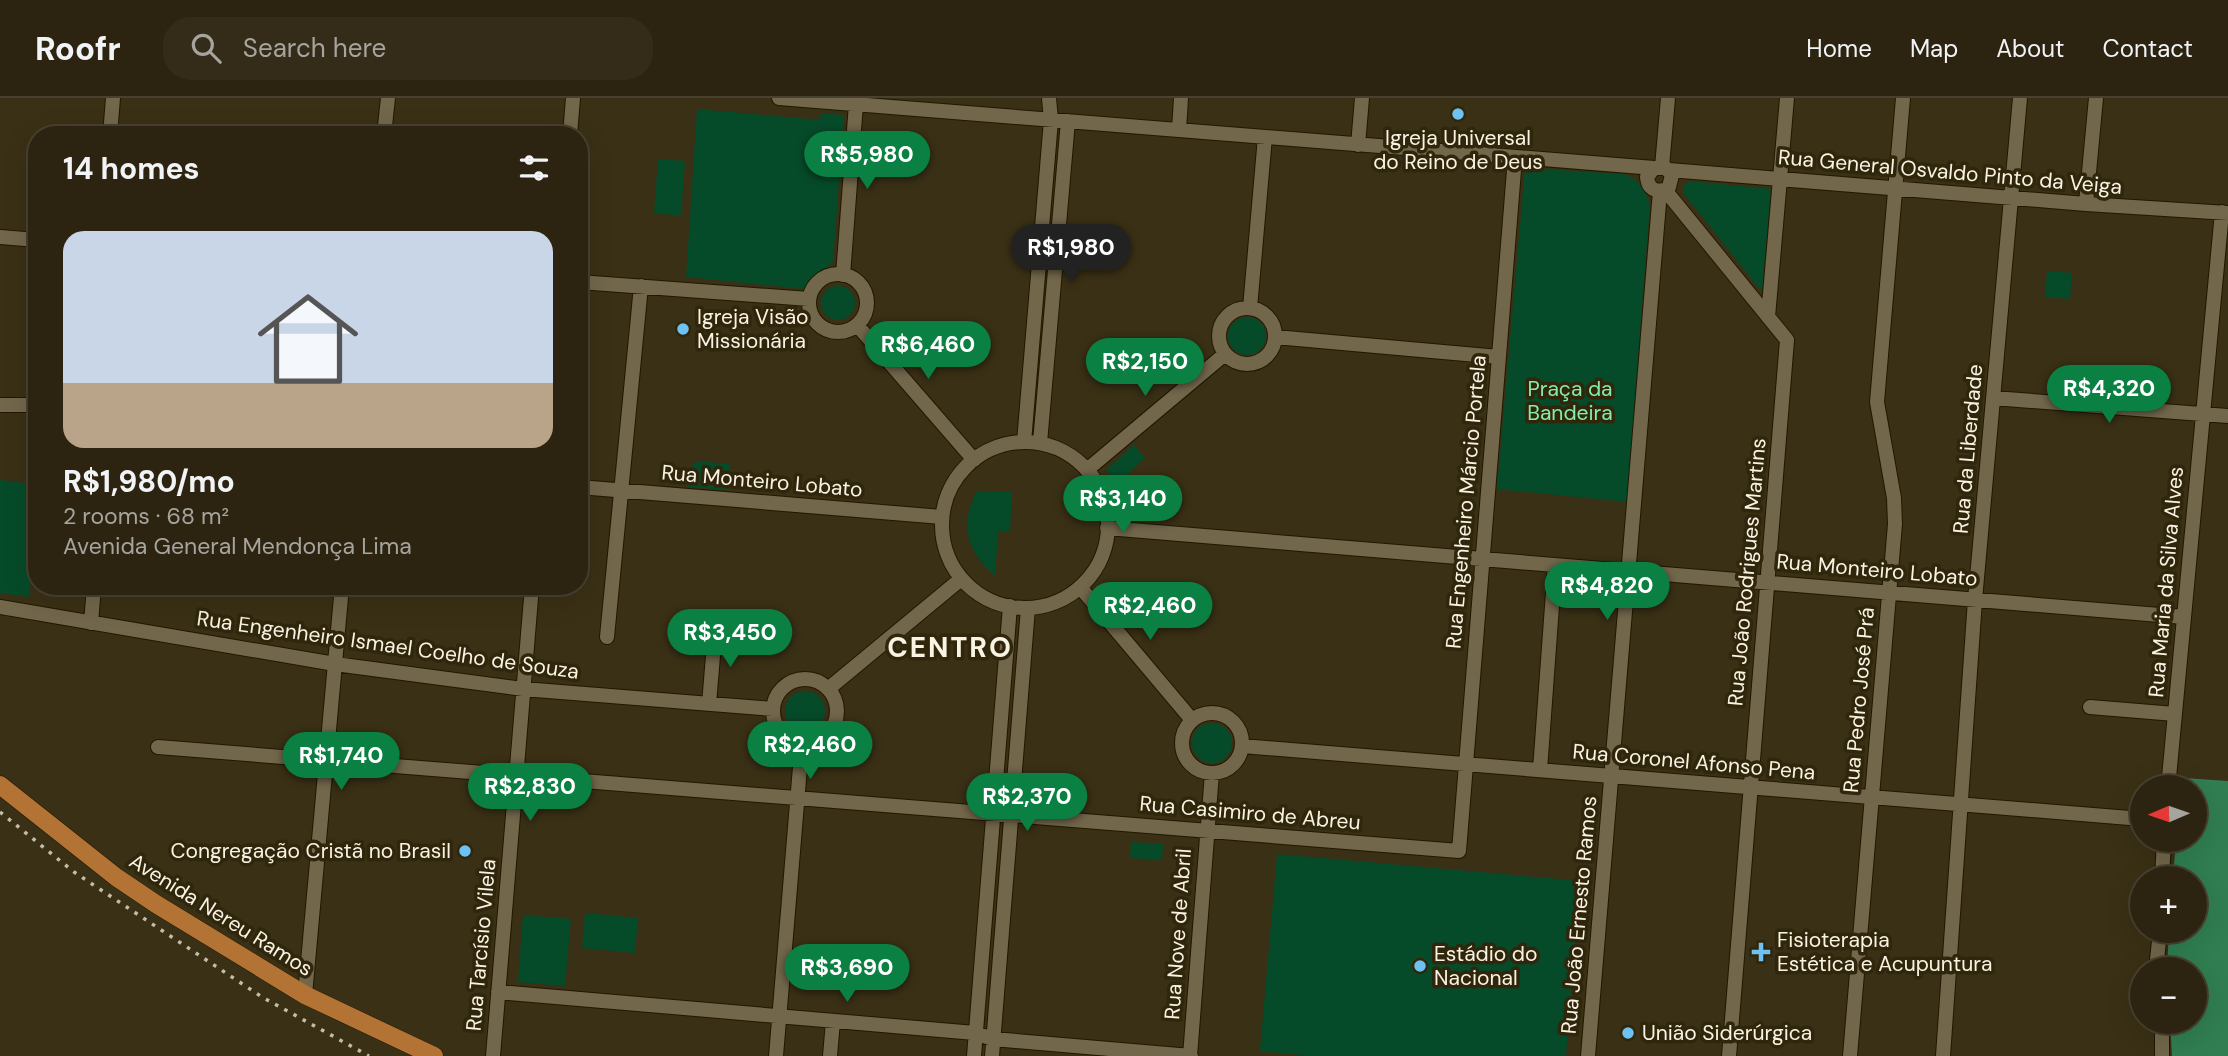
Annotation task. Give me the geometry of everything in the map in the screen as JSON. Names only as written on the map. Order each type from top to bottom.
[{"type":"main road","name":"Avenida Nereu Ramos","points":[[0,785],[134,890],[304,995],[434,1056]]},
{"type":"street","points":[[111,126],[113,98]]},
{"type":"street","points":[[385,126],[388,98]]},
{"type":"street","points":[[571,126],[573,98]]},
{"type":"street","name":"Rua General Osvaldo Pinto da Veiga","points":[[779,98],[856,104],[883,102],[1051,120],[1895,189],[2225,213]]},
{"type":"street","points":[[1024,442],[1051,120],[1049,98]]},
{"type":"street","points":[[1179,130],[1181,98]]},
{"type":"street","points":[[1358,145],[1362,98]]},
{"type":"street","points":[[1658,188],[1672,181],[1662,168],[1668,98]]},
{"type":"street","points":[[1768,317],[1787,98]]},
{"type":"street","name":"Rua Pedro José Prá","points":[[1850,1056],[1895,510],[1877,402],[1903,98]]},
{"type":"street","name":"Rua da Liberdade","points":[[1943,1056],[1975,600],[2020,98]]},
{"type":"street","points":[[2086,204],[2096,98]]},
{"type":"street","points":[[843,275],[856,104]]},
{"type":"street","points":[[1040,443],[1068,121]]},
{"type":"street","points":[[1251,308],[1265,137]]},
{"type":"street","name":"Rua Engenheiro Márcio Portela","points":[[1459,850],[1516,158]]},
{"type":"street","points":[[1629,167],[1658,188]]},
{"type":"street","points":[[1658,188],[1647,177],[1662,168]]},
{"type":"street","name":"Rua João Rodrigues Martins","points":[[1658,188],[1787,340],[1729,1056]]},
{"type":"street","name":"Rua João Ernesto Ramos","points":[[1588,1056],[1658,188]]},
{"type":"street","name":"Rua Maria da Silva Alves","points":[[2169,775],[2225,213]]},
{"type":"street","points":[[0,237],[28,239]]},
{"type":"street","points":[[834,274],[843,275],[852,278],[864,291],[866,309],[857,325],[841,332],[824,328],[812,316],[809,299],[818,282],[834,274]]},
{"type":"street","points":[[588,283],[809,299]]},
{"type":"street","points":[[607,637],[641,286]]},
{"type":"street","points":[[1251,308],[1261,311],[1269,318],[1275,337],[1270,353],[1256,363],[1239,363],[1225,354],[1219,338],[1223,322],[1235,310],[1251,308]]},
{"type":"street","points":[[857,325],[974,460]]},
{"type":"street","points":[[1275,337],[1499,357]]},
{"type":"street","points":[[1088,469],[1225,354]]},
{"type":"street","points":[[1993,398],[2228,416]]},
{"type":"street","points":[[0,405],[28,405]]},
{"type":"street","points":[[1040,443],[1065,453],[1088,469],[1104,502],[1107,528],[1103,551],[1094,570],[1080,587],[1062,599],[1044,606],[1010,606],[985,598],[961,579],[949,561],[943,540],[942,517],[948,495],[960,474],[974,460],[1003,445],[1040,443]]},
{"type":"street","name":"Rua Monteiro Lobato","points":[[588,488],[942,517]]},
{"type":"street","name":"Rua Monteiro Lobato","points":[[1107,528],[2184,617]]},
{"type":"street","points":[[1540,770],[1556,565]]},
{"type":"street","points":[[828,689],[961,579]]},
{"type":"street","points":[[1080,587],[1192,720]]},
{"type":"street","points":[[91,623],[93,595]]},
{"type":"street","points":[[304,995],[341,595]]},
{"type":"street","name":"Rua Tarcísio Vilela","points":[[493,1056],[531,595]]},
{"type":"street","points":[[974,1056],[1010,606]]},
{"type":"street","name":"Rua Engenheiro Ismael Coelho de Souza","points":[[0,607],[335,664],[523,689],[773,709]]},
{"type":"street","points":[[992,1056],[1028,608]]},
{"type":"street","points":[[709,704],[715,632]]},
{"type":"street","points":[[799,680],[819,683],[828,689],[836,708],[836,719],[824,736],[802,743],[781,733],[775,722],[773,709],[781,690],[799,680]]},
{"type":"street","points":[[2090,707],[2175,714]]},
{"type":"street","points":[[1206,713],[1225,715],[1238,729],[1242,746],[1234,763],[1220,772],[1212,773],[1194,766],[1183,750],[1183,732],[1192,720],[1206,713]]},
{"type":"street","points":[[776,1056],[802,743]]},
{"type":"street","name":"Rua Coronel Afonso Pena","points":[[1242,746],[2130,818]]},
{"type":"street","name":"Rua Casimiro de Abreu","points":[[158,747],[1459,850]]},
{"type":"street","name":"Rua Nove de Abril","points":[[1191,1056],[1212,773]]},
{"type":"street","points":[[498,992],[975,1033],[993,1039],[1068,1051],[1191,1056]]},
{"type":"street","points":[[830,1056],[833,1021]]},
{"type":"street","points":[[2162,1034],[2162,1056]]},
{"type":"green space","points":[[697,109],[820,120],[821,113],[844,115],[833,262],[804,289],[686,277]]},
{"type":"green space","points":[[658,159],[685,161],[681,216],[654,213]]},
{"type":"green space","name":"Praça da Bandeira","points":[[1525,168],[1624,174],[1641,185],[1650,204],[1627,502],[1497,489]]},
{"type":"green space","points":[[1689,181],[1771,189],[1762,292],[1684,194],[1684,186]]},
{"type":"green space","points":[[2047,271],[2072,273],[2070,299],[2045,297]]},
{"type":"green space","points":[[838,286],[850,291],[855,303],[850,315],[838,320],[826,315],[821,303],[826,291]]},
{"type":"green space","points":[[1247,317],[1260,323],[1266,336],[1260,349],[1247,355],[1234,349],[1228,336],[1234,323]]},
{"type":"green space","points":[[1134,445],[1145,458],[1124,478],[1133,494],[1131,512],[1141,518],[1122,518],[1118,492],[1106,470]]},
{"type":"green space","points":[[697,461],[730,464],[728,490],[687,487],[688,470]]},
{"type":"green space","points":[[28,474],[29,597],[0,593],[0,480],[25,483]]},
{"type":"green space","points":[[977,491],[1012,492],[1010,532],[998,531],[995,576],[977,557],[968,537],[968,515]]},
{"type":"green space","points":[[805,691],[813,692],[819,697],[824,703],[824,719],[819,725],[813,730],[805,731],[797,730],[791,725],[786,719],[785,711],[786,703],[791,697],[797,692]]},
{"type":"green space","points":[[1212,723],[1220,724],[1226,729],[1231,735],[1231,751],[1226,757],[1220,762],[1212,763],[1204,762],[1198,757],[1193,751],[1192,743],[1193,735],[1198,729],[1204,724]]},
{"type":"green space","points":[[2207,780],[2228,781],[2228,1056],[2172,1056],[2171,1034],[2207,1034],[2207,957],[2168,957],[2168,943],[2207,943],[2207,866],[2174,866],[2175,852],[2207,852]]},
{"type":"green space","points":[[1131,842],[1163,844],[1162,860],[1130,858]]},
{"type":"green space","name":"Estádio do Nacional","points":[[1277,854],[1581,881],[1566,1056],[1312,1056],[1260,1051]]},
{"type":"green space","points":[[585,913],[638,918],[635,953],[582,948]]},
{"type":"green space","points":[[523,915],[571,919],[565,986],[518,982]]},
{"type":"railway","points":[[0,812],[74,872],[262,997],[369,1056]]},
{"type":"place","name":"Igreja Universal do Reino de Deus","points":[[1458,114]]},
{"type":"place","name":"Igreja Visão Missionária","points":[[683,329]]},
{"type":"place","name":"Congregação Cristã no Brasil","points":[[465,851]]},
{"type":"place","name":"Fisioterapia Estética e Acupuntura","points":[[1761,952]]},
{"type":"place","name":"Estádio do Nacional","points":[[1420,966]]},
{"type":"place","name":"União Siderúrgica","points":[[1628,1033]]},
{"type":"district","name":"CENTRO","points":[[950,647]]}]
